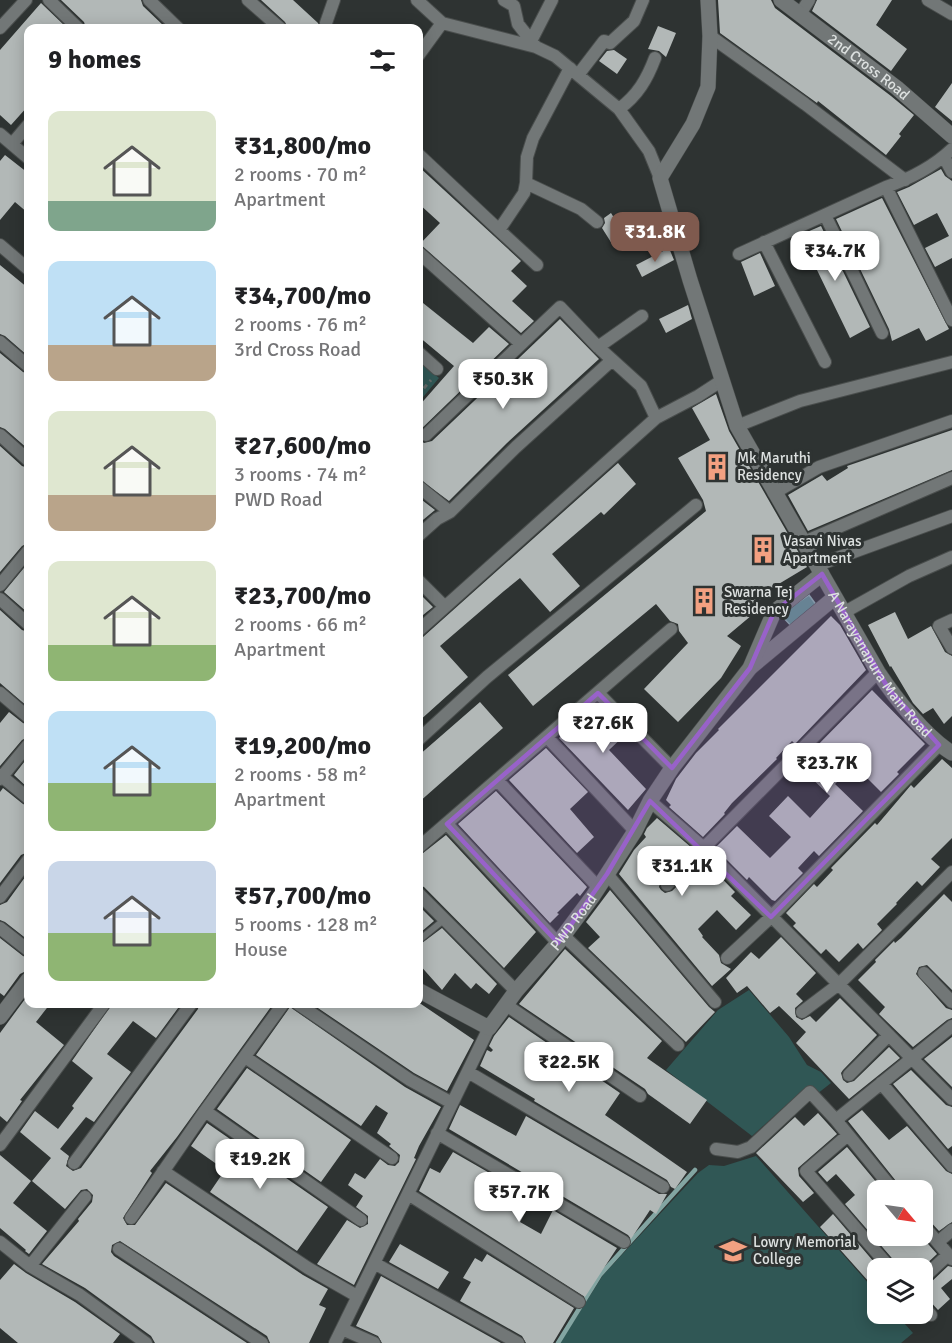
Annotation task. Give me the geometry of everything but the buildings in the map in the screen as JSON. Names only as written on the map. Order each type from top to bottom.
[{"type":"street","points":[[1,24],[26,0]]},
{"type":"street","points":[[49,0],[74,24]]},
{"type":"street","points":[[149,0],[173,24]]},
{"type":"street","points":[[248,0],[275,24]]},
{"type":"street","points":[[326,22],[334,0]]},
{"type":"street","points":[[417,0],[442,22],[534,44],[555,56],[619,109],[649,151],[660,178]]},
{"type":"street","points":[[504,0],[513,6],[518,24],[534,44]]},
{"type":"street","points":[[534,44],[552,0]]},
{"type":"street","points":[[499,230],[524,193],[527,157],[532,138],[574,72],[604,41],[610,43],[634,21],[643,0]]},
{"type":"street","points":[[660,178],[693,124],[708,87],[710,36],[708,0]]},
{"type":"street","name":"2nd Cross Road","points":[[781,0],[951,132]]},
{"type":"street","points":[[800,14],[810,0]]},
{"type":"street","points":[[928,0],[952,14]]},
{"type":"street","points":[[423,49],[442,22]]},
{"type":"street","points":[[710,36],[905,180]]},
{"type":"street","points":[[619,109],[632,99],[648,77],[656,57]]},
{"type":"street","points":[[24,127],[4,139],[24,155]]},
{"type":"street","points":[[738,254],[905,180],[948,153],[952,172]]},
{"type":"street","points":[[423,159],[537,265]]},
{"type":"street","name":"A Narayanapura Main Road","points":[[660,178],[721,381],[737,426],[820,569],[834,598],[888,688],[945,749]]},
{"type":"street","points":[[526,183],[582,209],[597,222]]},
{"type":"street","points":[[886,187],[952,320]]},
{"type":"street","points":[[825,214],[882,333]]},
{"type":"street","points":[[764,242],[825,362]]},
{"type":"street","points":[[0,245],[24,266]]},
{"type":"street","points":[[423,256],[520,343]]},
{"type":"street","points":[[426,435],[560,306],[611,361],[640,386],[656,418]]},
{"type":"street","points":[[597,347],[642,316]]},
{"type":"street","points":[[0,342],[24,363]]},
{"type":"street","points":[[423,358],[435,373]]},
{"type":"street","points":[[423,532],[437,519],[450,512],[516,447],[611,361]]},
{"type":"street","points":[[737,426],[800,401],[952,362]]},
{"type":"street","points":[[423,627],[656,418],[721,381]]},
{"type":"street","points":[[774,493],[819,467],[952,421]]},
{"type":"street","points":[[0,435],[24,456]]},
{"type":"street","points":[[804,542],[952,478]]},
{"type":"street","points":[[423,490],[450,512]]},
{"type":"street","points":[[423,735],[487,677],[696,505]]},
{"type":"street","points":[[820,569],[952,516]]},
{"type":"street","points":[[0,585],[24,555]]},
{"type":"street","points":[[843,613],[909,576],[952,557]]},
{"type":"street","name":"PWD Road","points":[[489,1028],[599,888],[672,768],[750,668],[774,612],[820,569]]},
{"type":"street","points":[[423,585],[445,607]]},
{"type":"street","points":[[750,668],[834,598]]},
{"type":"street","points":[[0,599],[24,620]]},
{"type":"street","points":[[952,620],[939,626],[952,648]]},
{"type":"street","points":[[423,844],[672,629]]},
{"type":"street","points":[[667,885],[878,672]]},
{"type":"street","points":[[0,693],[24,714]]},
{"type":"street","points":[[598,693],[672,768]]},
{"type":"street","points":[[547,737],[635,831]]},
{"type":"street","points":[[727,958],[945,749]]},
{"type":"street","points":[[24,750],[1,777],[24,795]]},
{"type":"street","points":[[496,780],[599,888]]},
{"type":"street","points":[[650,801],[705,849],[952,1099]]},
{"type":"street","points":[[447,824],[560,939],[678,1046]]},
{"type":"street","points":[[0,897],[24,865]]},
{"type":"street","points":[[802,1012],[839,984],[952,872]]},
{"type":"street","points":[[608,874],[715,1002]]},
{"type":"street","points":[[423,898],[516,991]]},
{"type":"street","points":[[0,928],[24,947]]},
{"type":"street","points":[[924,973],[952,1002]]},
{"type":"street","points":[[0,1017],[24,985]]},
{"type":"street","points":[[335,1343],[489,1028],[423,993]]},
{"type":"street","points":[[506,1005],[640,1096]]},
{"type":"street","points":[[0,1145],[101,1008]]},
{"type":"street","points":[[74,1163],[188,1008]]},
{"type":"street","points":[[131,1218],[280,1008]]},
{"type":"street","points":[[304,1008],[410,1080],[452,1103]]},
{"type":"street","points":[[836,1120],[952,1026]]},
{"type":"street","points":[[849,1075],[889,1035]]},
{"type":"street","points":[[245,1057],[392,1158]]},
{"type":"street","points":[[468,1072],[663,1187]]},
{"type":"street","points":[[881,1083],[952,1166]]},
{"type":"street","points":[[716,1149],[738,1152],[751,1147],[810,1092],[885,1180]]},
{"type":"street","points":[[205,1111],[361,1220]]},
{"type":"street","points":[[437,1133],[624,1242]]},
{"type":"street","points":[[848,1135],[806,1171],[881,1258]]},
{"type":"street","points":[[163,1172],[308,1268],[357,1296]]},
{"type":"street","points":[[408,1194],[579,1302]]},
{"type":"street","points":[[30,1266],[85,1197]]},
{"type":"street","points":[[938,1242],[952,1230]]},
{"type":"street","points":[[933,1236],[950,1257],[933,1270]]},
{"type":"street","points":[[0,1242],[30,1266],[80,1295],[146,1343]]},
{"type":"street","points":[[119,1249],[262,1343]]},
{"type":"street","points":[[374,1263],[518,1343]]},
{"type":"street","points":[[342,1329],[374,1343]]},
{"type":"lane","points":[[423,937],[445,919]]},
{"type":"path","points":[[423,389],[435,373]]},
{"type":"highlighted area","points":[[822,574],[888,688],[939,745],[771,917],[650,801],[607,874],[558,943],[447,824],[598,693],[672,768],[750,668],[774,612]]},
{"type":"shaded area","points":[[423,364],[439,378],[423,397]]},
{"type":"shaded area","points":[[809,595],[817,606],[794,629],[780,614]]},
{"type":"shaded area","points":[[749,990],[789,1037],[807,1065],[821,1072],[831,1083],[817,1094],[806,1087],[752,1136],[666,1070],[718,1010]]},
{"type":"shaded area","name":"Lowry Memorial College","points":[[756,1156],[867,1282],[867,1324],[905,1324],[913,1333],[901,1343],[560,1343],[603,1275],[698,1173],[709,1165],[724,1166]]},
{"type":"waterway","points":[[558,1343],[600,1275],[695,1170]]},
{"type":"place","name":"Mk Maruthi Residency","points":[[717,467]]},
{"type":"place","name":"Vasavi Nivas Apartment","points":[[763,550]]},
{"type":"place","name":"Swarna Tej Residency","points":[[704,601]]},
{"type":"place","name":"Lowry Memorial College","points":[[733,1251]]}]
